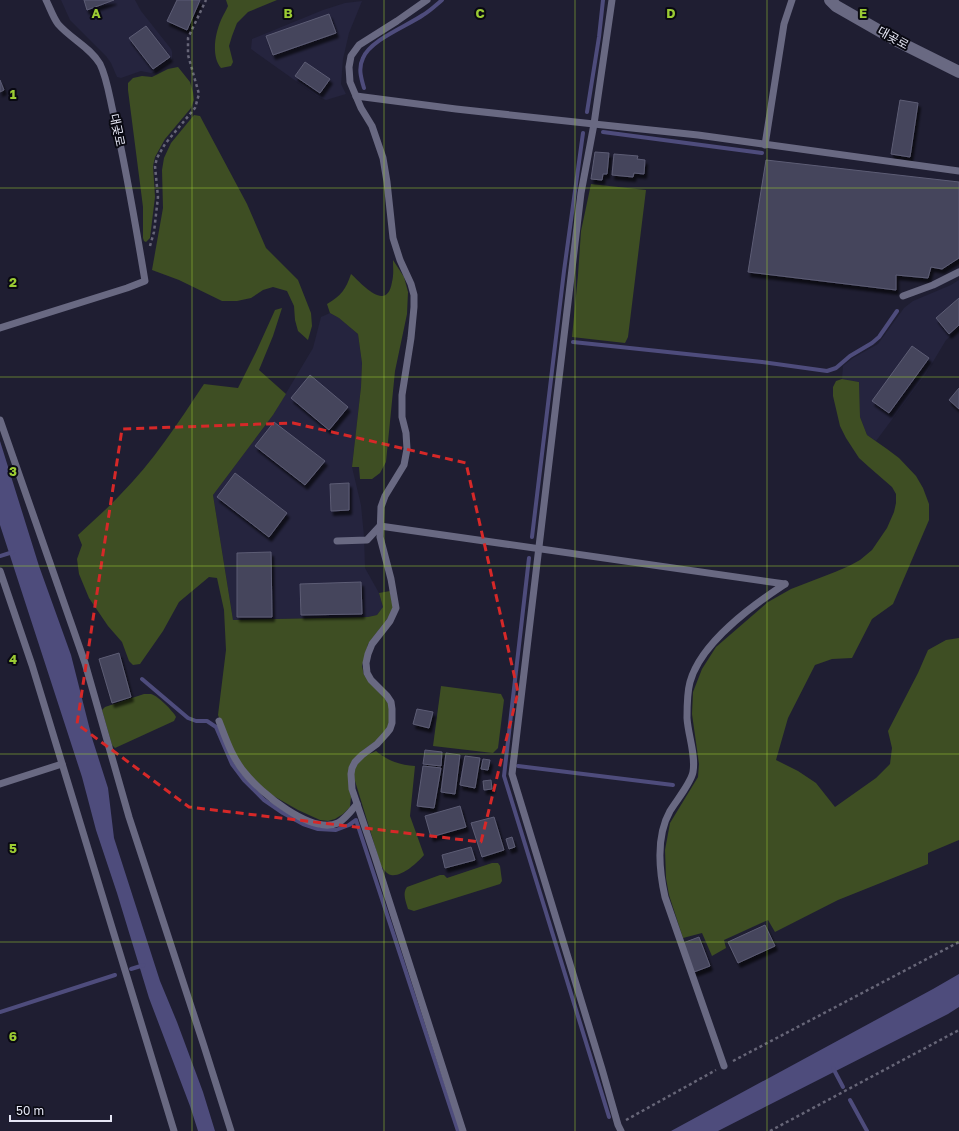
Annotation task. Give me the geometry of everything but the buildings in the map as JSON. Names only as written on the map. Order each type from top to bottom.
[{"type":"street","name":"대곶로","points":[[830,0],[836,6],[900,42],[959,72]]},
{"type":"lane","name":"대곶로","points":[[0,328],[145,281],[134,213],[104,73],[91,52],[59,25],[46,0]]},
{"type":"lane","points":[[427,0],[359,45],[351,56],[349,68],[350,82],[372,126],[383,158],[393,238],[414,295],[411,338],[402,395],[402,417],[406,433],[407,449],[404,465],[385,496],[381,506],[380,537],[391,579],[396,608],[390,621],[372,644],[366,664],[367,673],[391,702],[392,723],[386,734],[355,762],[351,774],[352,789],[462,1131]]},
{"type":"lane","points":[[612,0],[594,124],[581,193],[512,774],[619,1128]]},
{"type":"lane","points":[[765,145],[784,24],[792,0]]},
{"type":"lane","points":[[356,96],[456,109],[698,135],[959,171]]},
{"type":"lane","points":[[903,296],[933,285],[959,272]]},
{"type":"lane","points":[[0,420],[85,663],[129,817],[231,1131]]},
{"type":"lane","points":[[337,541],[367,540],[380,526]]},
{"type":"lane","points":[[380,526],[786,584],[741,615],[707,650],[697,666],[690,681],[687,718],[694,765],[693,774],[669,813],[661,840],[661,869],[665,897],[724,1066]]},
{"type":"lane","points":[[0,571],[32,665],[174,1131]]},
{"type":"lane","points":[[219,721],[230,750],[244,772],[264,793],[286,809],[308,820],[326,825],[337,823],[357,804]]},
{"type":"lane","points":[[0,784],[62,764]]},
{"type":"path","points":[[148,252],[154,232],[158,197],[155,166],[157,158],[165,144],[195,108],[199,94],[188,55],[188,38],[206,0]]},
{"type":"path","points":[[619,1128],[724,1066],[959,942]]},
{"type":"path","points":[[770,1131],[959,1030]]},
{"type":"highlighted area","points":[[293,423],[466,463],[518,692],[481,842],[189,807],[77,724],[122,429]]},
{"type":"shaded area","points":[[61,0],[135,0],[141,11],[171,49],[172,59],[169,63],[151,73],[141,71],[121,78],[117,77],[106,56],[70,20]]},
{"type":"shaded area","points":[[362,1],[349,33],[343,59],[341,84],[346,94],[326,100],[317,96],[251,49],[252,39],[323,10],[345,3]]},
{"type":"shaded area","points":[[959,280],[959,328],[946,340],[925,375],[876,441],[867,435],[860,417],[859,382],[842,379],[843,366],[853,358],[878,344],[904,308],[913,301],[951,285]]},
{"type":"shaded area","points":[[330,313],[339,318],[358,334],[362,363],[361,387],[352,467],[361,505],[365,568],[379,593],[383,607],[377,615],[368,617],[233,620],[213,495],[273,415],[313,348],[321,317]]},
{"type":"shaded area","points":[[0,441],[39,566],[71,655],[92,738],[108,788],[114,838],[160,981],[203,1092],[215,1131],[198,1131],[149,998],[96,830],[82,777],[0,525]]},
{"type":"shaded area","points":[[959,974],[959,1007],[948,1014],[718,1131],[671,1131],[933,989]]},
{"type":"green space","points":[[226,0],[277,0],[248,12],[237,23],[229,46],[233,62],[231,66],[221,68],[216,57],[215,45],[219,26],[228,6]]},
{"type":"green space","points":[[178,67],[190,82],[194,100],[191,108],[165,139],[155,157],[153,166],[155,197],[150,238],[146,242],[143,238],[143,207],[128,83],[133,78],[142,76],[152,77],[168,69]]},
{"type":"green space","points":[[194,115],[200,116],[247,204],[266,248],[298,280],[311,313],[312,326],[308,340],[298,331],[295,320],[294,306],[287,291],[273,287],[263,290],[251,298],[237,301],[222,301],[179,280],[152,270],[163,208],[162,170],[164,158],[171,143]]},
{"type":"green space","points":[[591,184],[646,190],[628,337],[625,343],[572,337],[581,231]]},
{"type":"green space","points":[[393,260],[404,277],[408,292],[407,314],[395,371],[386,462],[380,473],[372,479],[360,479],[359,467],[352,467],[361,387],[362,363],[358,334],[339,318],[330,313],[327,304],[342,292],[351,274],[367,289],[380,296],[385,295],[389,291],[393,279]]},
{"type":"green space","points":[[282,308],[273,336],[259,370],[286,394],[273,415],[213,495],[233,620],[368,617],[377,615],[383,607],[379,593],[390,591],[393,608],[387,619],[368,644],[362,666],[364,675],[389,704],[389,725],[377,740],[362,751],[348,777],[351,797],[350,807],[343,814],[328,821],[320,820],[298,810],[270,794],[245,773],[230,749],[218,715],[226,650],[224,610],[217,578],[209,577],[179,602],[163,631],[140,664],[133,665],[129,661],[122,642],[108,626],[89,598],[79,574],[77,559],[82,545],[78,535],[115,500],[143,469],[165,442],[204,384],[238,388],[275,310]]},
{"type":"green space","points":[[842,379],[859,382],[860,417],[867,435],[899,458],[916,476],[923,488],[929,504],[929,520],[893,604],[872,619],[852,658],[832,659],[815,665],[788,718],[776,760],[798,771],[816,783],[835,807],[876,778],[890,764],[892,748],[888,731],[918,673],[928,650],[946,640],[959,638],[959,840],[928,853],[928,864],[838,900],[775,932],[768,920],[724,940],[726,948],[712,956],[702,933],[683,938],[669,895],[666,878],[665,850],[670,823],[698,777],[699,764],[692,714],[693,692],[702,669],[716,647],[768,602],[791,589],[835,572],[860,560],[872,550],[887,528],[894,512],[896,494],[892,487],[859,458],[840,426],[833,396],[833,387],[836,381]]},
{"type":"green space","points":[[441,686],[501,694],[504,700],[498,748],[493,753],[433,746]]},
{"type":"green space","points":[[144,694],[154,695],[161,701],[176,717],[174,721],[115,748],[112,745],[102,710],[105,707]]},
{"type":"green space","points":[[376,751],[394,762],[415,766],[410,816],[424,855],[409,869],[395,875],[388,874],[381,866],[354,779],[355,767],[359,761],[365,756]]},
{"type":"green space","points":[[492,863],[498,863],[500,866],[502,881],[500,884],[414,911],[408,909],[405,901],[405,892],[407,887],[440,875],[444,875],[447,878]]},
{"type":"waterway","points":[[364,88],[360,69],[361,62],[367,51],[381,39],[431,10],[442,0]]},
{"type":"waterway","points":[[587,112],[599,37],[603,0]]},
{"type":"waterway","points":[[603,132],[762,153]]},
{"type":"waterway","points":[[532,537],[564,271],[583,133]]},
{"type":"waterway","points":[[573,342],[762,362],[827,371],[836,368],[850,356],[872,343],[879,337],[897,311]]},
{"type":"waterway","points":[[0,556],[13,552]]},
{"type":"waterway","points":[[529,558],[504,776],[609,1117]]},
{"type":"waterway","points":[[142,679],[188,718],[196,721],[207,721],[216,727],[232,764],[244,780],[264,800],[283,813],[303,824],[318,829],[336,830],[349,825],[356,820],[458,1131]]},
{"type":"waterway","points":[[518,766],[673,785]]},
{"type":"waterway","points":[[131,969],[144,965]]},
{"type":"waterway","points":[[0,1012],[115,975]]},
{"type":"waterway","points":[[833,1068],[843,1087]]},
{"type":"waterway","points":[[850,1100],[867,1131]]}]
